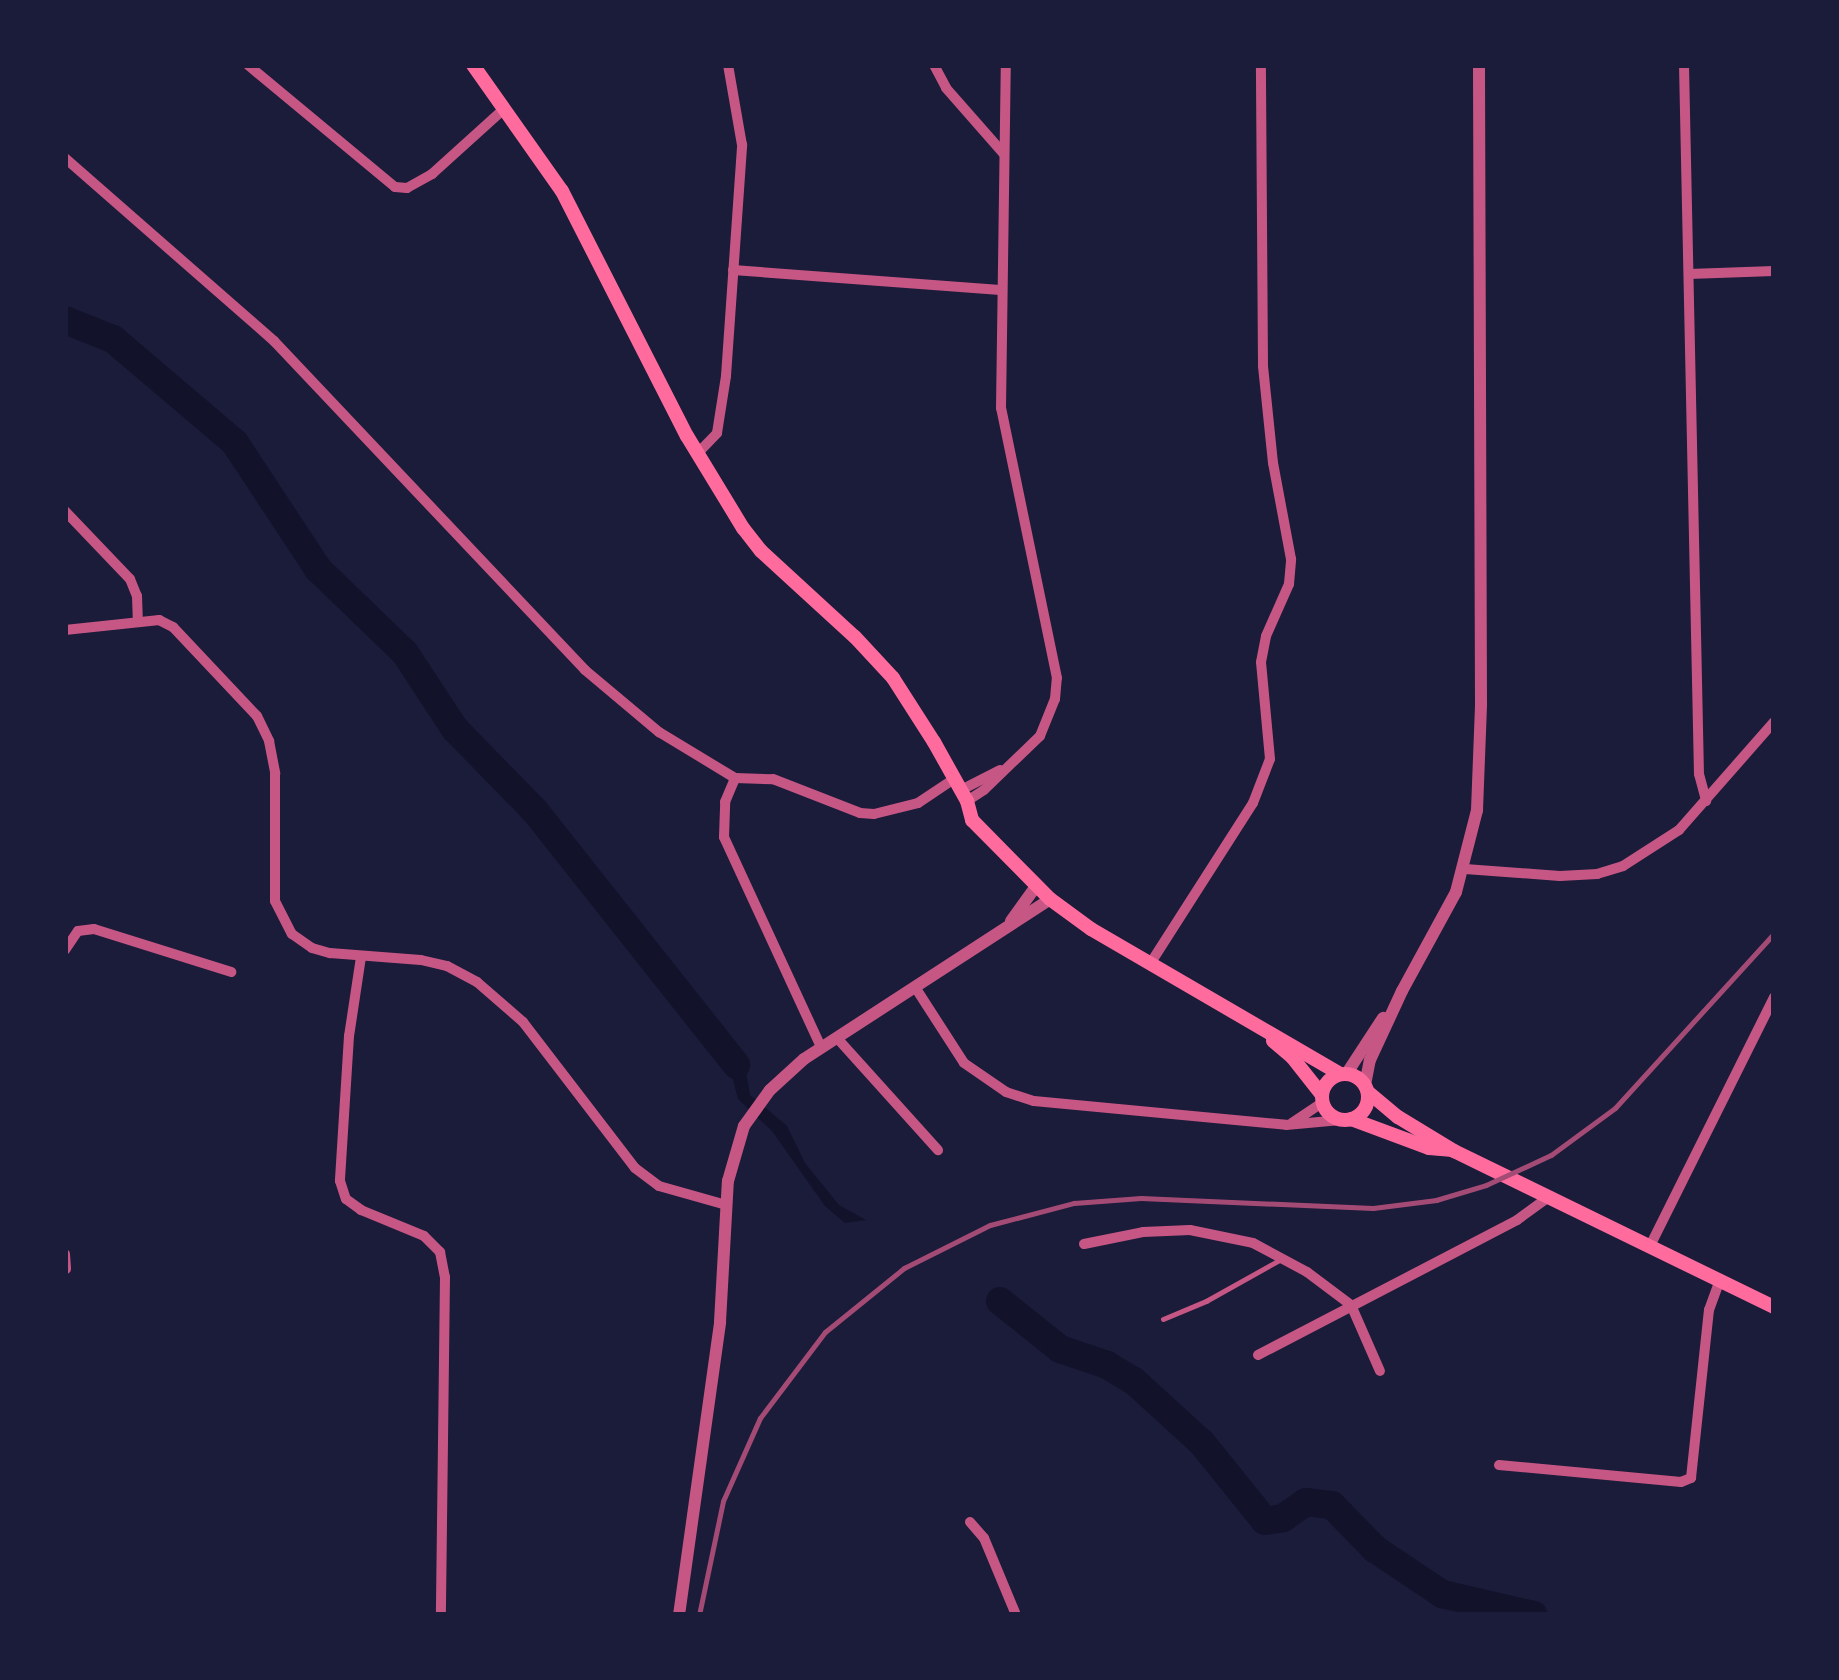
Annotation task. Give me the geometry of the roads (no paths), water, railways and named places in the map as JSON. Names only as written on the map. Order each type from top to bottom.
[{"type":"main road","points":[[473,65],[506,108],[581,224],[697,454],[761,551],[893,678],[1000,846],[1050,899],[1150,964],[1343,1074],[1454,1151],[1774,1307]]},
{"type":"main road","points":[[1253,1025],[1292,1056],[1322,1099],[1346,1119],[1429,1148],[1454,1151]]},
{"type":"main road","points":[[1322,1099],[1328,1080],[1343,1074]]},
{"type":"main road","points":[[1346,1119],[1365,1108],[1366,1089]]},
{"type":"street","points":[[248,65],[395,187],[407,188],[432,174],[506,108]]},
{"type":"street","points":[[697,454],[716,433],[733,270],[742,144],[728,65]]},
{"type":"street","points":[[934,65],[958,103],[1005,154]]},
{"type":"street","points":[[65,158],[274,341],[584,670],[658,732],[735,778],[774,779],[860,813],[874,814],[961,790],[1006,767],[1040,736],[1055,699],[1057,678],[1001,408],[1006,65]]},
{"type":"street","points":[[1150,964],[1252,803],[1270,760],[1261,662],[1266,636],[1289,584],[1291,559],[1273,463],[1263,366],[1261,65]]},
{"type":"street","points":[[1366,1089],[1370,1060],[1465,869],[1480,785],[1479,65]]},
{"type":"street","points":[[1684,65],[1699,774],[1706,802]]},
{"type":"street","points":[[733,270],[1000,290]]},
{"type":"street","points":[[1689,274],[1774,271]]},
{"type":"street","points":[[65,511],[130,580],[137,596],[138,619]]},
{"type":"street","points":[[65,630],[138,619],[159,620],[174,627],[233,688],[263,728],[275,772],[274,891],[282,921],[312,948],[361,957],[421,960],[447,966],[477,982],[523,1022],[635,1168],[659,1186],[726,1205]]},
{"type":"street","points":[[1465,869],[1506,875],[1597,874],[1649,852],[1679,830],[1706,802],[1774,722]]},
{"type":"street","points":[[735,778],[725,802],[724,838],[821,1047]]},
{"type":"street","points":[[1010,921],[1036,885]]},
{"type":"street","points":[[679,1615],[716,1354],[726,1205],[735,1147],[750,1116],[763,1098],[821,1047],[1010,921],[1034,912],[1050,899]]},
{"type":"street","points":[[65,950],[78,932],[94,929],[231,972]]},
{"type":"street","points":[[361,957],[349,1036],[340,1181],[346,1200],[424,1236],[440,1252],[445,1277],[441,1615]]},
{"type":"street","points":[[915,987],[964,1063],[1006,1092],[1054,1105],[1286,1125],[1346,1119]]},
{"type":"street","points":[[1343,1074],[1402,991]]},
{"type":"street","points":[[1651,1244],[1774,997]]},
{"type":"street","points":[[836,1038],[938,1150]]},
{"type":"street","points":[[1286,1125],[1322,1099]]},
{"type":"street","points":[[1258,1355],[1517,1220],[1550,1196]]},
{"type":"street","points":[[1084,1244],[1143,1232],[1190,1230],[1252,1243],[1283,1258],[1352,1305],[1380,1372]]},
{"type":"street","points":[[65,1254],[66,1270]]},
{"type":"street","points":[[1499,1465],[1681,1482],[1690,1478],[1709,1310],[1720,1279]]},
{"type":"street","points":[[970,1522],[984,1538],[1016,1615]]},
{"type":"lane","points":[[1163,1319],[1206,1302],[1283,1258]]},
{"type":"waterway","points":[[65,320],[113,339],[235,443],[318,569],[405,653],[455,729],[535,811],[736,1065]]},
{"type":"waterway","points":[[1000,1301],[1060,1349],[1107,1365],[1134,1381],[1202,1443],[1265,1521],[1283,1518],[1306,1502],[1332,1505],[1375,1549],[1442,1594],[1534,1615]]},
{"type":"railway","points":[[699,1615],[723,1501],[760,1418],[825,1332],[904,1268],[990,1225],[1074,1203],[1141,1198],[1373,1208],[1436,1200],[1486,1185],[1551,1155],[1615,1108],[1774,933]]}]
